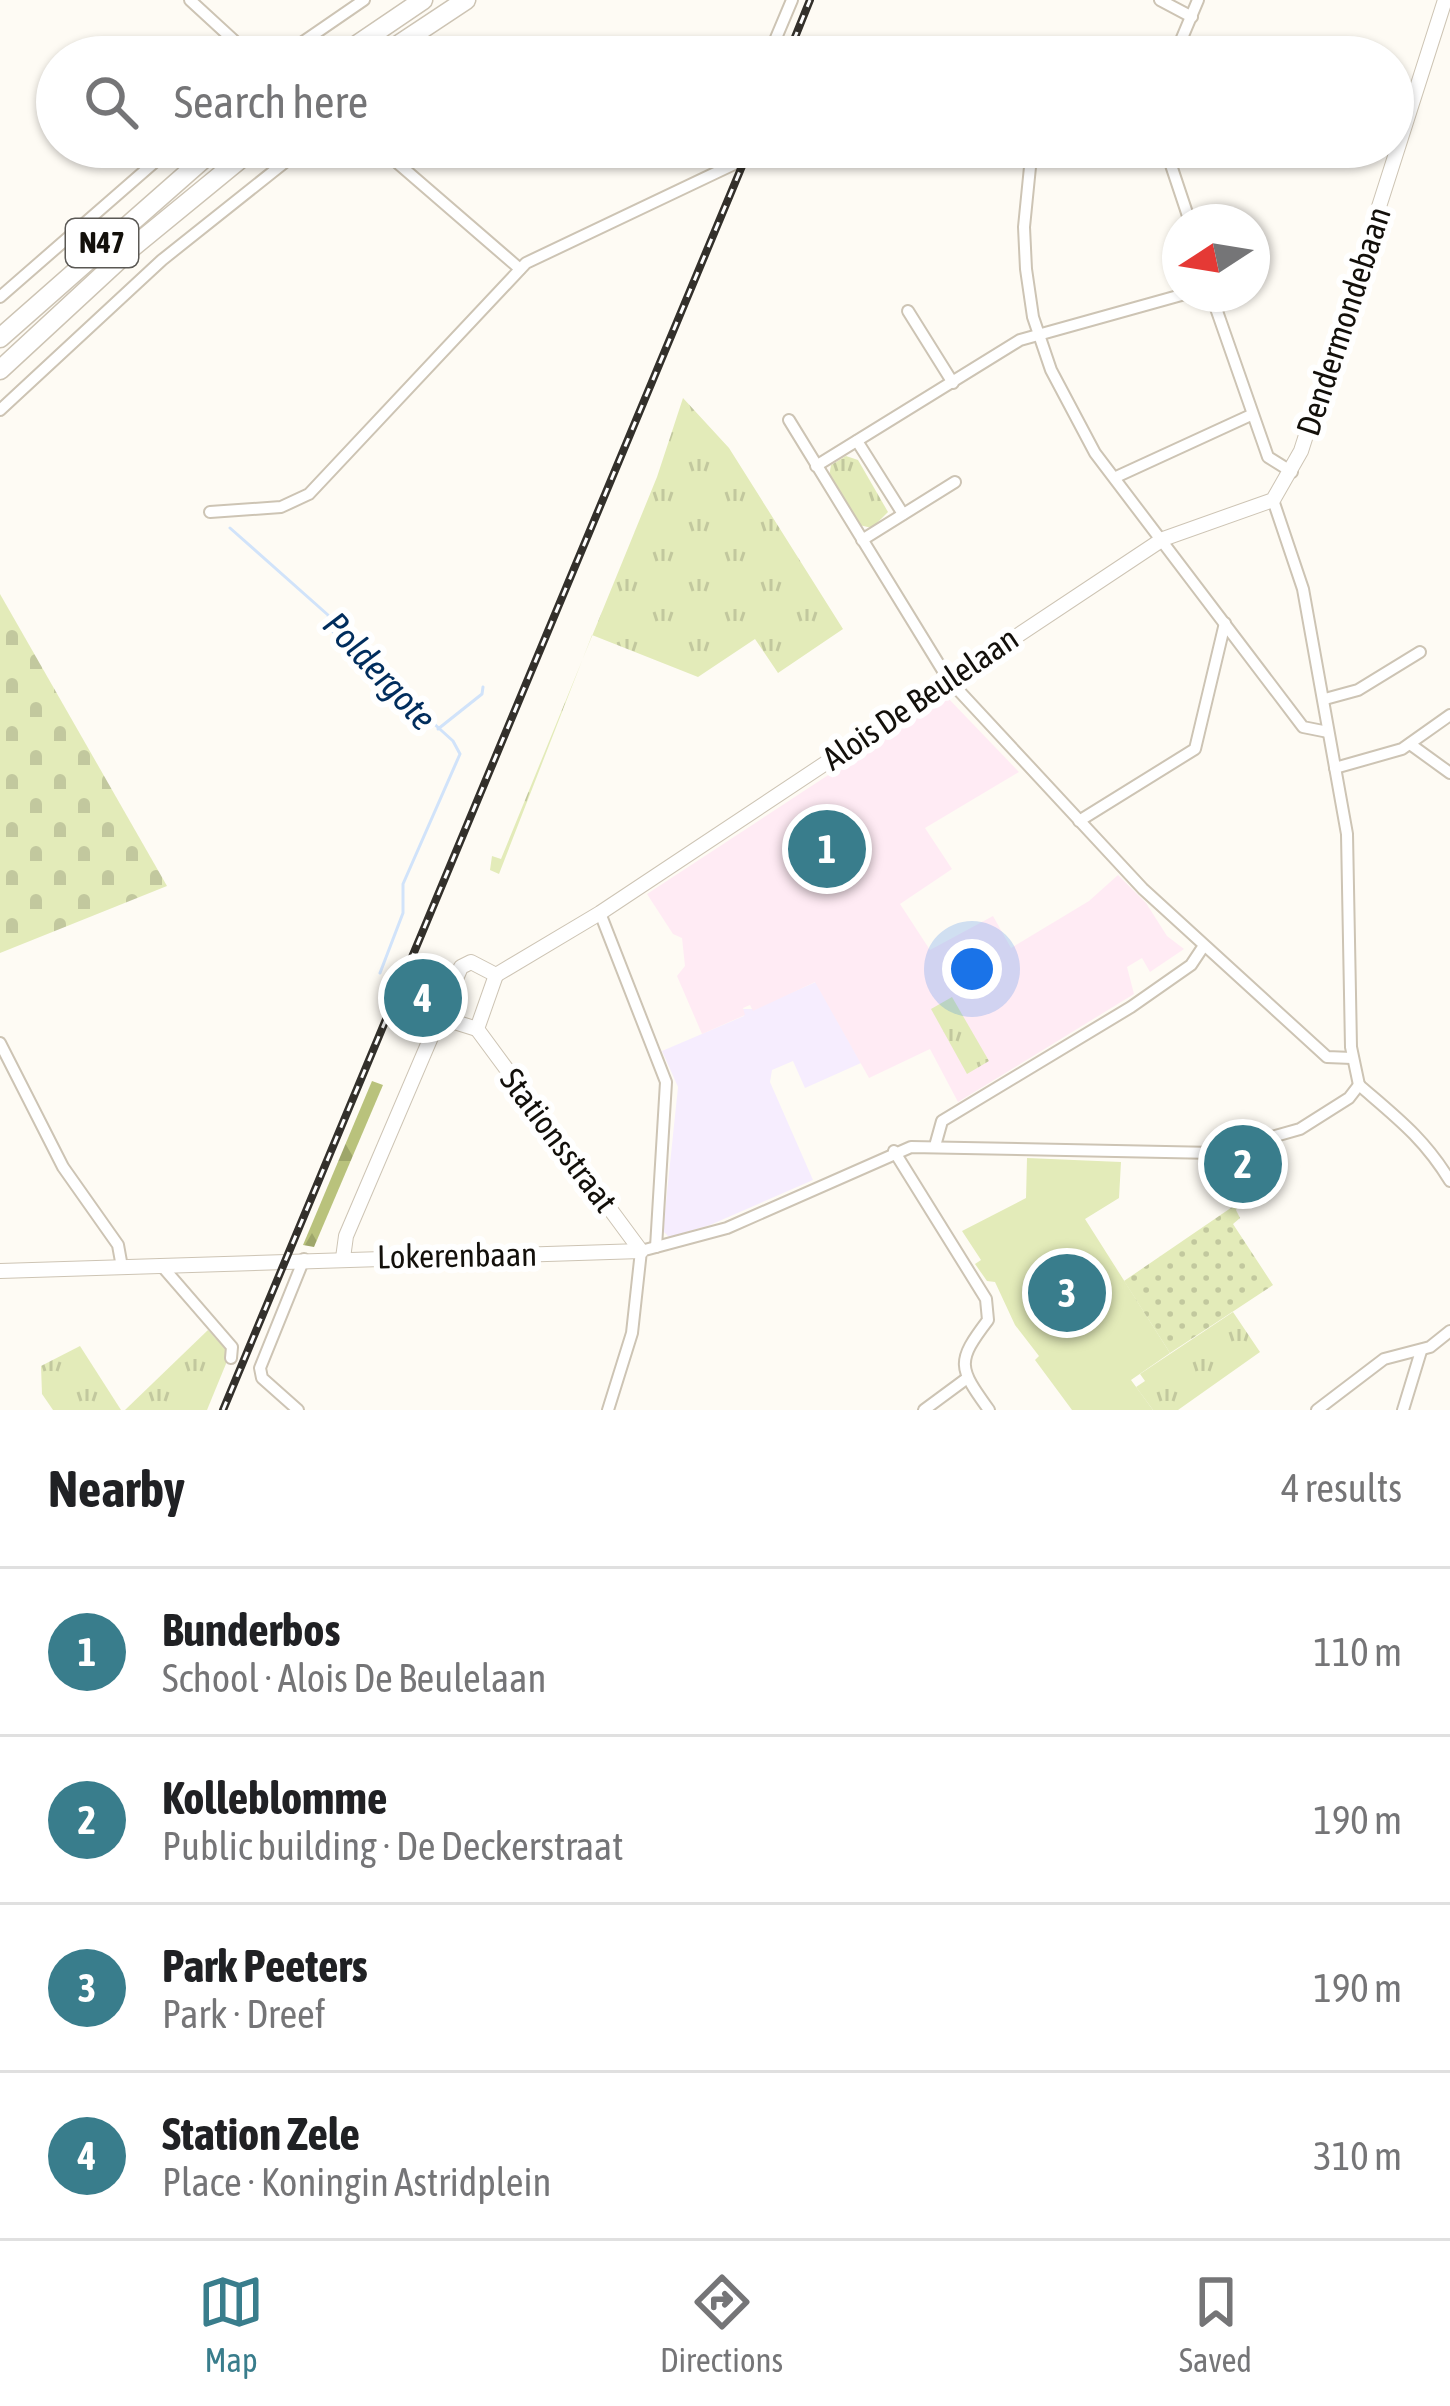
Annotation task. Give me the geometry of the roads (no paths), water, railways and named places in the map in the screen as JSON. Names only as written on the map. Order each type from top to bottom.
[{"type":"highway","points":[[371,36],[423,0]]},
{"type":"highway","points":[[412,36],[466,0]]},
{"type":"highway","name":"N47","points":[[0,338],[193,168]]},
{"type":"highway","name":"N47","points":[[0,370],[133,247],[229,168]]},
{"type":"street","points":[[190,0],[229,36]]},
{"type":"street","points":[[312,36],[364,0]]},
{"type":"street","points":[[777,36],[792,0]]},
{"type":"street","points":[[1160,0],[1192,17]]},
{"type":"street","points":[[1183,36],[1198,0]]},
{"type":"street","name":"Dendermondebaan","points":[[1414,96],[1445,0]]},
{"type":"street","points":[[0,297],[148,168]]},
{"type":"street","points":[[0,410],[162,260],[278,168]]},
{"type":"street","points":[[403,168],[520,269]]},
{"type":"street","points":[[210,512],[281,507],[309,494],[520,269],[724,168]]},
{"type":"street","points":[[1030,168],[1024,226],[1037,335],[1078,428],[1303,728],[1328,732]]},
{"type":"street","points":[[1172,168],[1184,204]]},
{"type":"street","name":"Dendermondebaan","points":[[1273,500],[1292,472],[1391,168]]},
{"type":"street","points":[[816,466],[1020,340],[1162,300]]},
{"type":"street","points":[[908,311],[953,383]]},
{"type":"street","points":[[1217,312],[1268,457],[1292,472]]},
{"type":"street","points":[[1116,477],[1251,415]]},
{"type":"street","points":[[789,420],[948,679],[1203,947],[1327,1057],[1352,1058]]},
{"type":"street","points":[[857,440],[903,514]]},
{"type":"street","points":[[862,540],[955,482]]},
{"type":"street","points":[[1273,500],[1303,589],[1349,861],[1352,1058],[1359,1085],[1384,1112],[1415,1129],[1450,1181]]},
{"type":"street","name":"Alois De Beulelaan","points":[[442,1018],[466,962],[496,975],[600,913],[1163,539],[1273,500]]},
{"type":"street","points":[[1079,821],[1195,749],[1225,622]]},
{"type":"street","points":[[1325,699],[1358,690],[1420,652]]},
{"type":"street","points":[[1335,768],[1409,744],[1450,715]]},
{"type":"street","points":[[1409,744],[1450,772]]},
{"type":"street","points":[[600,913],[662,1067],[666,1097],[648,1249],[632,1333],[608,1410]]},
{"type":"street","points":[[935,1146],[942,1121],[1131,1007],[1191,965],[1203,947]]},
{"type":"street","points":[[343,1258],[349,1230],[442,1018],[477,1030],[496,975]]},
{"type":"street","name":"Stationsstraat","points":[[477,1030],[648,1249]]},
{"type":"street","points":[[0,1043],[63,1167],[118,1245],[122,1267]]},
{"type":"street","name":"Lokerenbaan","points":[[0,1271],[648,1249],[727,1228],[894,1151],[935,1146],[1215,1153],[1300,1129],[1349,1098],[1359,1085]]},
{"type":"street","points":[[894,1151],[986,1299],[988,1321],[964,1350],[966,1379],[988,1410]]},
{"type":"street","points":[[298,1410],[262,1378],[260,1368],[304,1259]]},
{"type":"street","points":[[161,1265],[232,1347],[231,1358]]},
{"type":"street","points":[[1317,1410],[1334,1405],[1384,1359],[1420,1351],[1450,1331]]},
{"type":"street","points":[[1403,1410],[1420,1351]]},
{"type":"street","points":[[924,1410],[966,1379]]},
{"type":"waterway","name":"Poldergote","points":[[230,528],[328,615],[333,632],[453,741],[460,754],[403,884],[403,913],[380,973]]},
{"type":"waterway","points":[[438,729],[482,694],[483,687]]},
{"type":"railway","points":[[795,36],[810,0]]},
{"type":"railway","points":[[223,1410],[741,168]]},
{"type":"place","name":"Bunderbos","points":[[827,849]]},
{"type":"place","name":"Station Zele","points":[[423,998]]},
{"type":"place","name":"Kolleblomme","points":[[1243,1164]]},
{"type":"place","name":"Park Peeters","points":[[1067,1293]]}]
